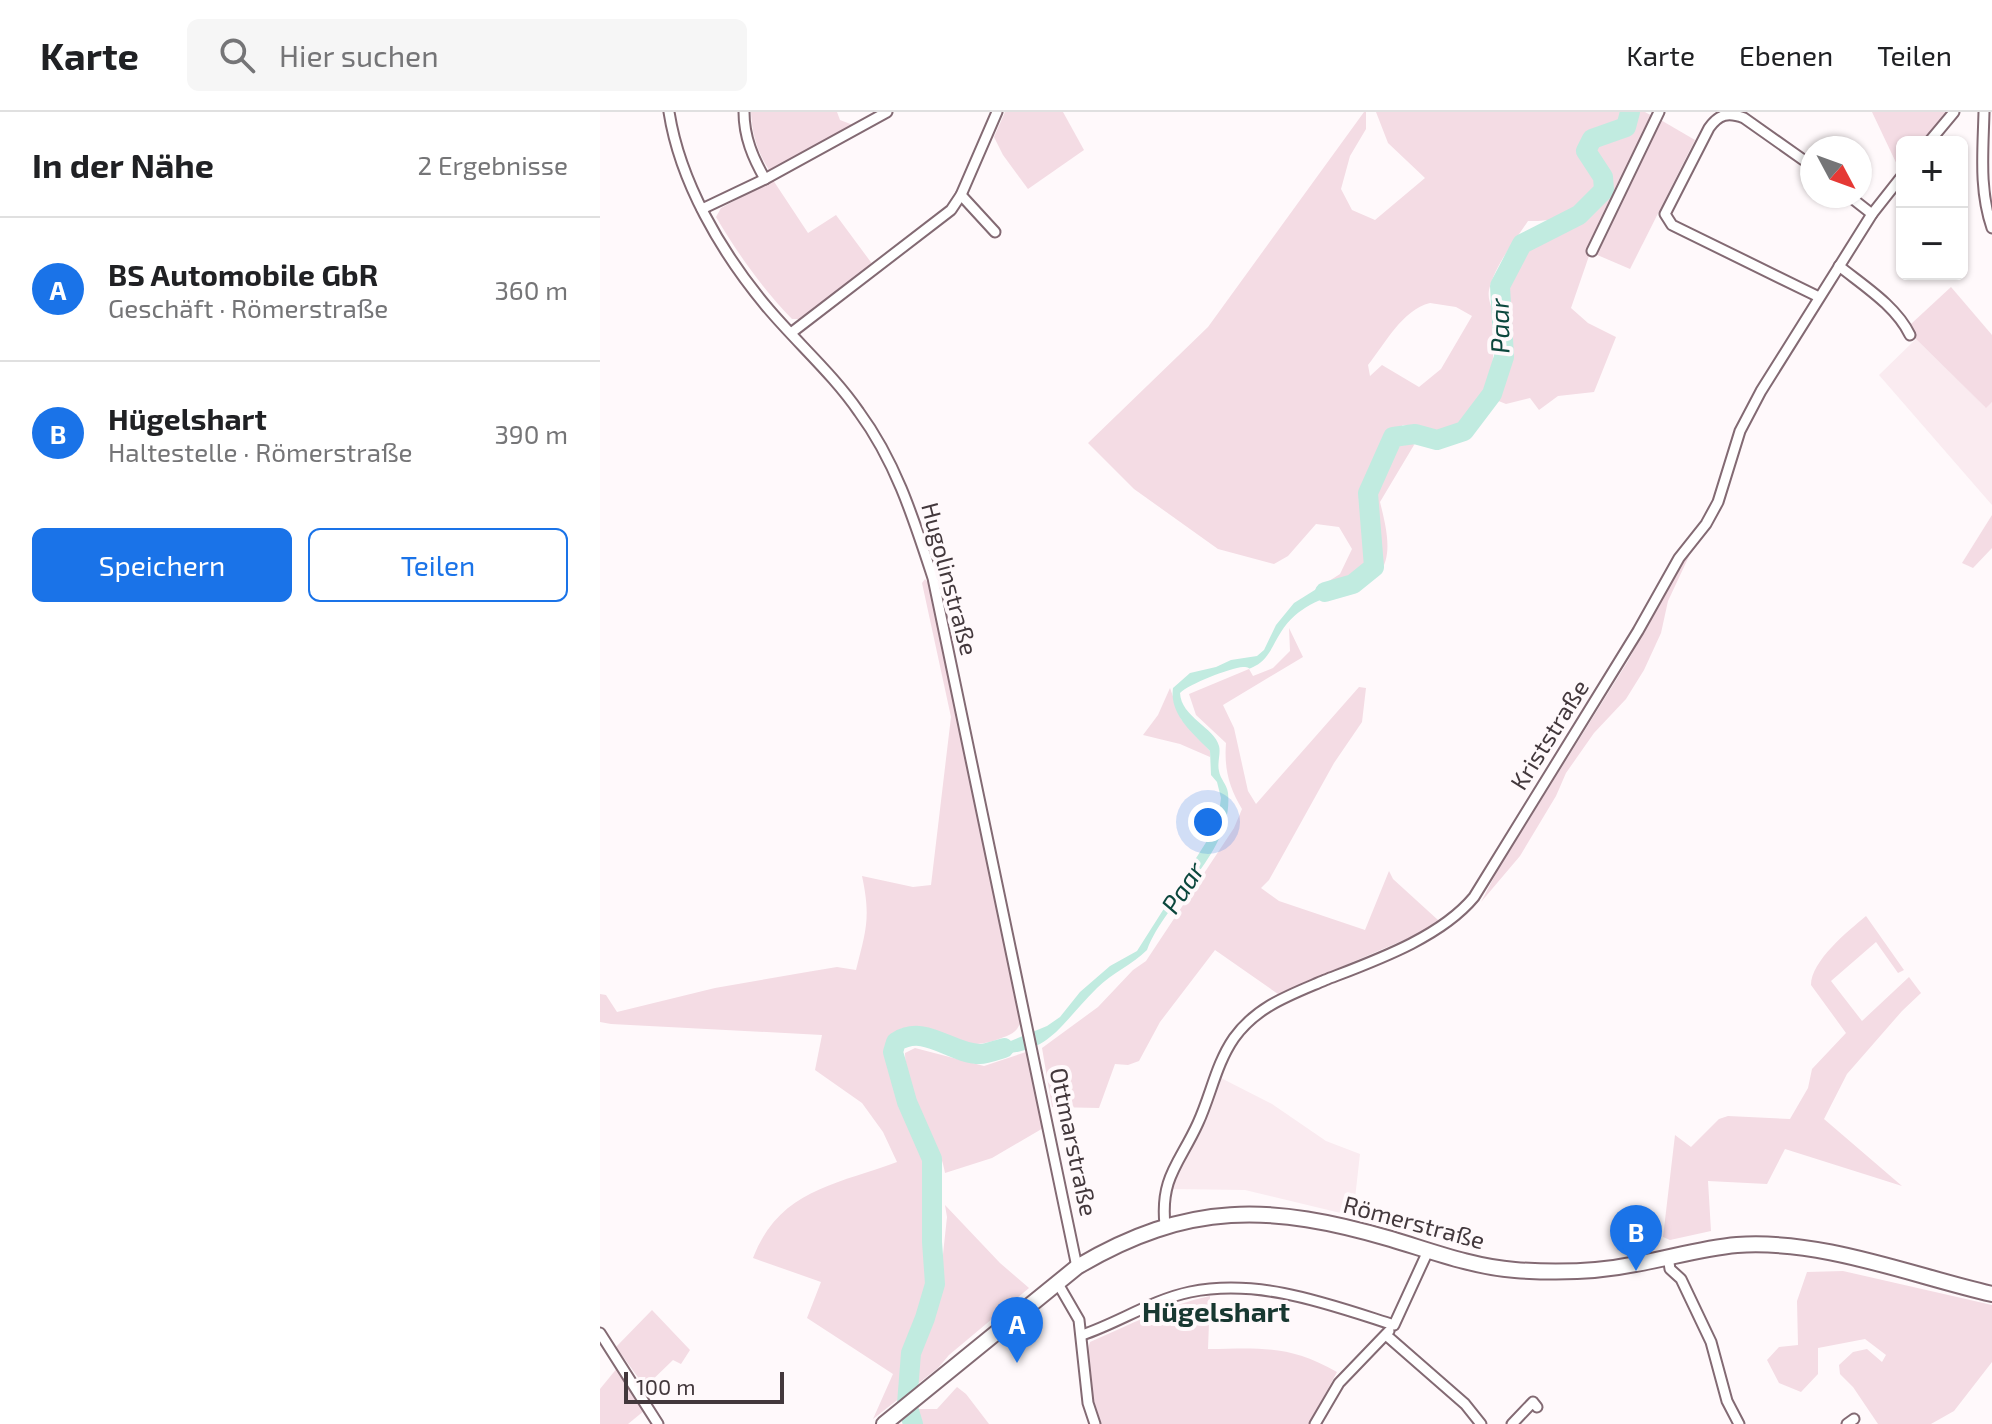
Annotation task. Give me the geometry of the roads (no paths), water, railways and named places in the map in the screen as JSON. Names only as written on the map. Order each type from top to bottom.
[{"type":"main road","name":"Römerstraße","points":[[888,1421],[1077,1267],[1112,1246],[1165,1225],[1190,1219],[1260,1214],[1320,1220],[1428,1251],[1513,1270],[1600,1269],[1737,1245],[1777,1245],[1831,1253],[1992,1294]]},
{"type":"street","name":"Hugolinstraße","points":[[669,112],[680,157],[702,209],[735,265],[858,410],[880,443],[905,493],[933,578],[1027,1025]]},
{"type":"street","points":[[744,112],[744,126],[753,158],[765,179]]},
{"type":"street","points":[[702,209],[765,179],[887,112]]},
{"type":"street","points":[[791,333],[951,210],[961,195],[997,112]]},
{"type":"street","points":[[1592,251],[1659,112]]},
{"type":"street","points":[[1934,136],[1954,112]]},
{"type":"street","points":[[1984,112],[1984,206],[1992,228]]},
{"type":"street","points":[[1800,158],[1744,118],[1735,113],[1725,113],[1716,118],[1709,128],[1665,214],[1672,225],[1819,297]]},
{"type":"street","name":"Kriststraße","points":[[1165,1225],[1164,1201],[1170,1174],[1199,1121],[1221,1061],[1248,1022],[1265,1007],[1282,998],[1361,966],[1436,930],[1456,916],[1474,897],[1638,631],[1679,558],[1706,524],[1718,502],[1740,431],[1761,391],[1872,214],[1896,184]]},
{"type":"street","points":[[961,195],[995,232]]},
{"type":"street","points":[[1864,208],[1872,214]]},
{"type":"street","points":[[1839,266],[1883,301],[1910,335]]},
{"type":"street","name":"Ottmarstraße","points":[[1027,1025],[1077,1267]]},
{"type":"street","points":[[1315,1424],[1339,1383],[1394,1325],[1428,1251]]},
{"type":"street","points":[[1668,1257],[1670,1269],[1681,1279],[1711,1342],[1727,1401],[1739,1424]]},
{"type":"street","points":[[1057,1282],[1079,1320],[1088,1403],[1095,1424]]},
{"type":"street","points":[[1082,1335],[1190,1292],[1236,1288],[1304,1296],[1394,1325]]},
{"type":"street","points":[[600,1333],[658,1424]]},
{"type":"street","points":[[1386,1335],[1465,1404],[1481,1424]]},
{"type":"street","points":[[1512,1424],[1532,1402]]},
{"type":"water","points":[[1349,581],[1348,591],[1319,600],[1294,616],[1260,663],[1249,669],[1243,667],[1220,673],[1180,693],[1186,709],[1219,746],[1219,771],[1228,793],[1227,815],[1210,855],[1156,931],[1147,950],[1103,982],[1048,1039],[1021,1051],[979,1054],[1047,1026],[1060,1017],[1080,992],[1110,966],[1137,951],[1212,833],[1218,820],[1221,798],[1217,782],[1211,775],[1210,751],[1179,715],[1173,688],[1190,673],[1231,660],[1257,656],[1294,603],[1318,588]]},
{"type":"waterway","name":"Paar","points":[[1325,592],[1353,584],[1374,567],[1368,493],[1393,437],[1415,434],[1437,440],[1464,431],[1492,394],[1504,357],[1500,286],[1522,244],[1579,215],[1604,190],[1603,177],[1586,151],[1592,139],[1626,127],[1630,112]]},
{"type":"waterway","name":"Paar","points":[[913,1424],[907,1404],[911,1353],[935,1284],[932,1159],[907,1102],[893,1052],[896,1042],[917,1036],[928,1037],[969,1053],[983,1054],[1004,1048]]},
{"type":"place","name":"Hügelshart","points":[[1636,1271]]},
{"type":"place","name":"BS Automobile GbR","points":[[1017,1363]]},
{"type":"district","name":"Hügelshart","points":[[1216,1312]]}]
